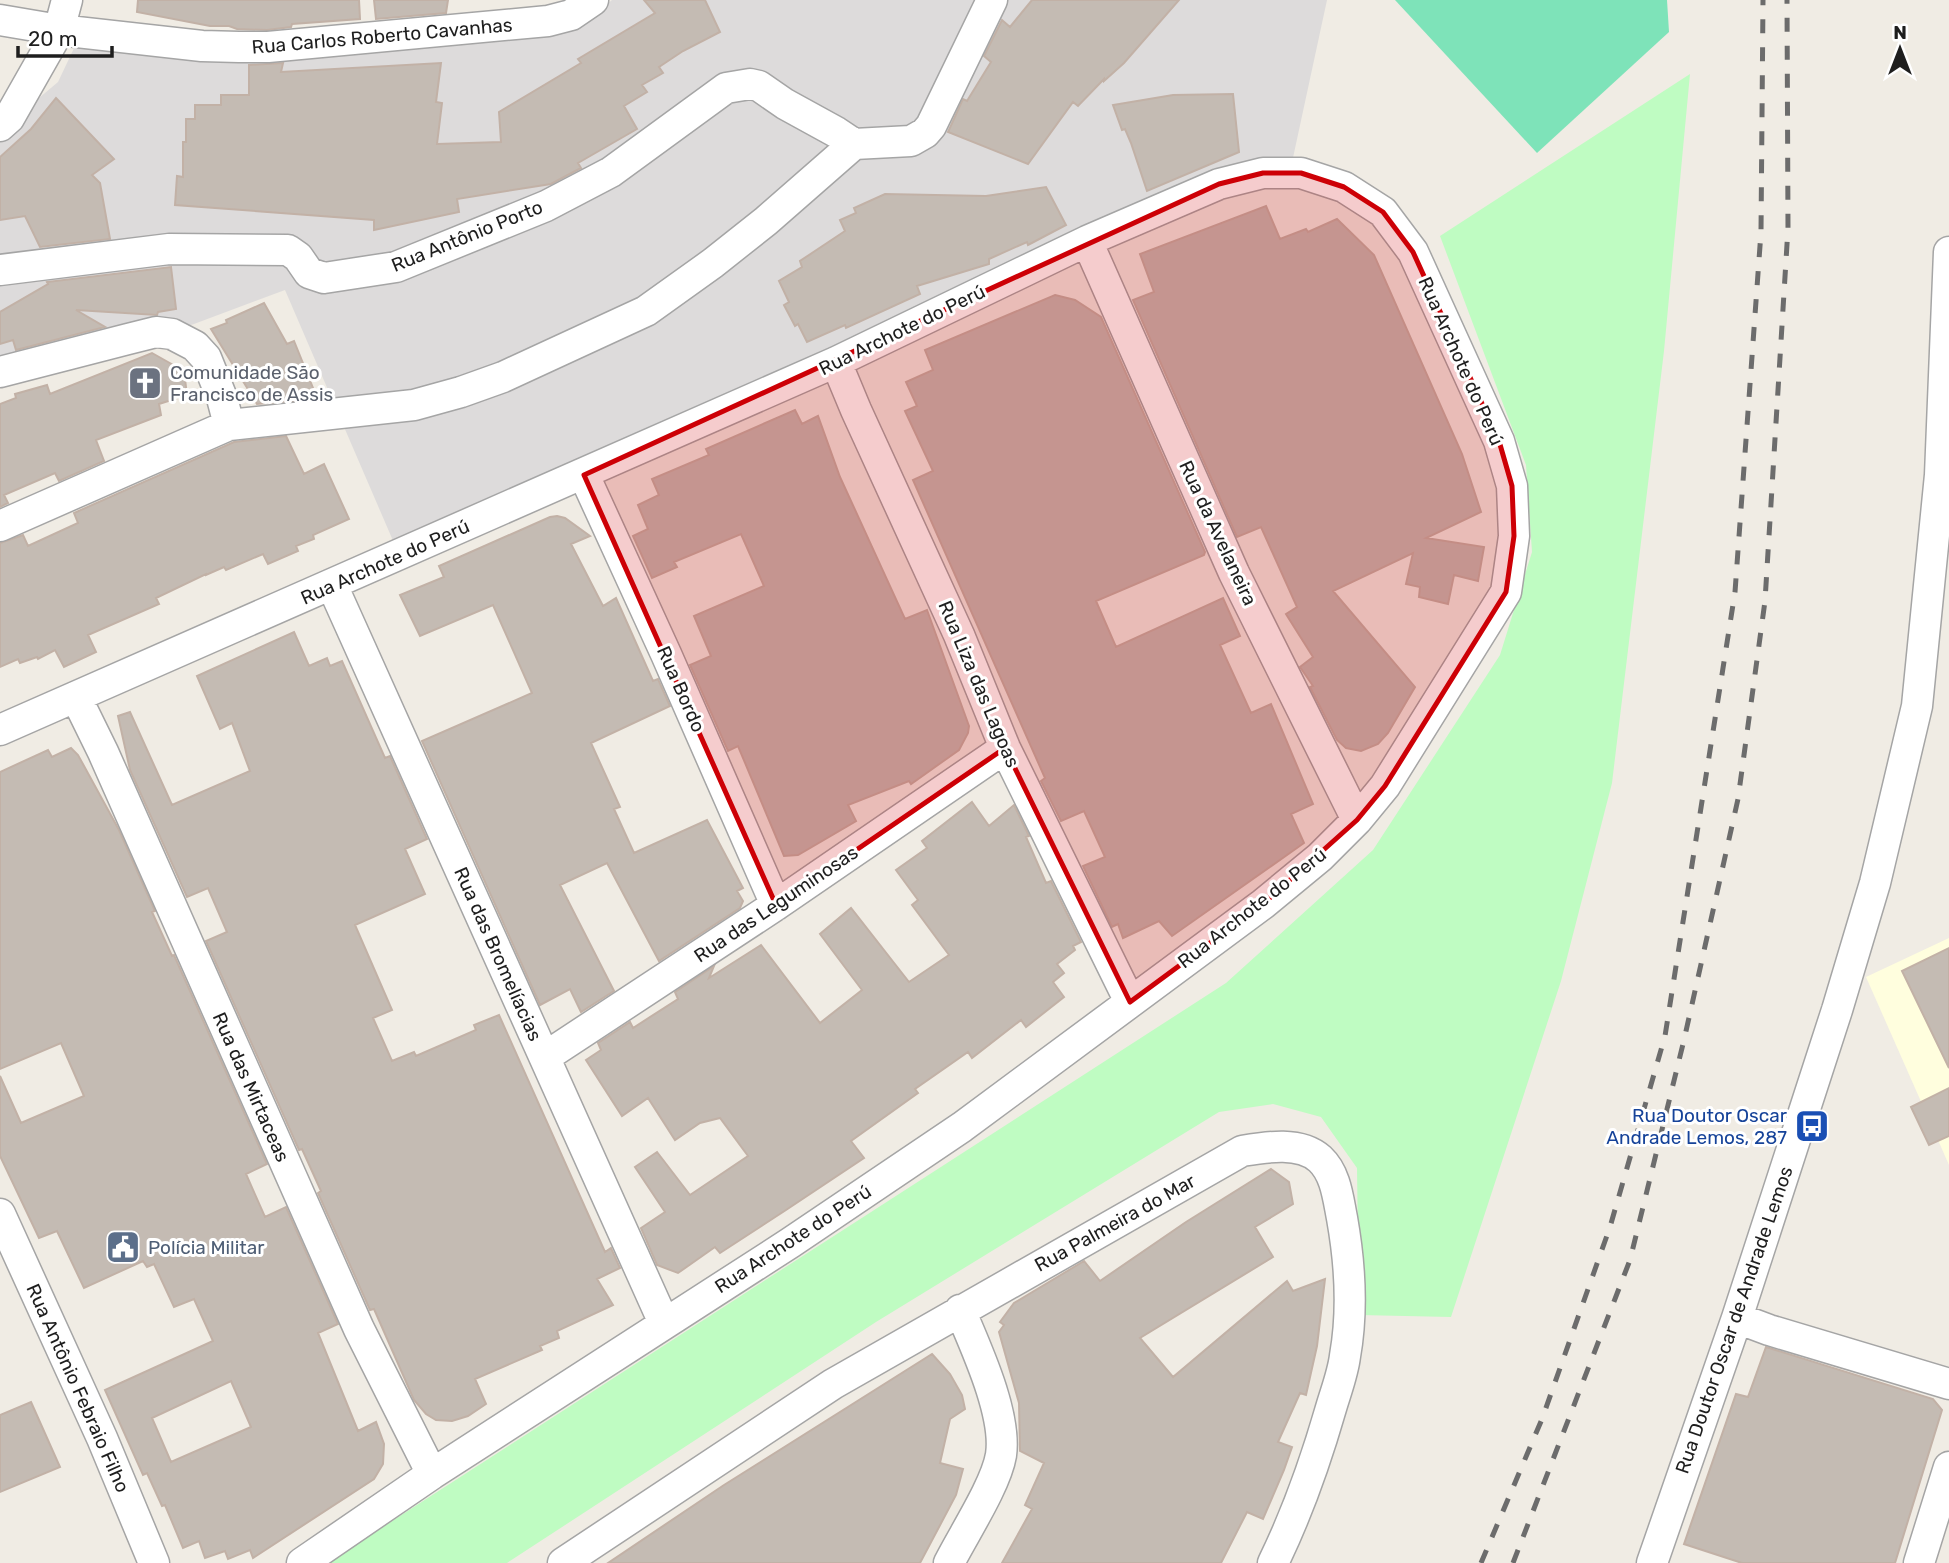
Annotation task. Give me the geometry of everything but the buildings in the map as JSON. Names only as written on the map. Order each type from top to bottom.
[{"type":"street","points":[[0,126],[9,118],[59,30],[67,0]]},
{"type":"street","name":"Rua Carlos Roberto Cavanhas","points":[[0,20],[59,30],[202,46],[268,47],[548,21],[571,15],[593,0]]},
{"type":"street","points":[[0,526],[229,425],[414,405],[503,377],[646,310],[713,263],[766,221],[854,144],[911,141],[925,133],[992,0]]},
{"type":"street","name":"Rua Antônio Porto","points":[[0,270],[169,249],[288,250],[298,257],[309,273],[324,278],[396,267],[546,206],[611,172],[726,88],[741,85],[759,86],[854,144]]},
{"type":"street","name":"Rua Archote do Perú","points":[[0,730],[836,362],[1087,242],[1219,184],[1263,173],[1301,173],[1344,187],[1383,212],[1413,252],[1499,441],[1512,486],[1514,536],[1506,592],[1385,786],[1357,820],[1320,857],[1263,904],[962,1127],[432,1474],[302,1563]]},
{"type":"street","name":"Rua da Avelaneira","points":[[1087,242],[1234,573],[1357,820]]},
{"type":"street","name":"Rua Doutor Oscar de Andrade Lemos","points":[[1652,1563],[1737,1318],[1836,1010],[1875,883],[1917,706],[1940,475],[1949,252]]},
{"type":"street","points":[[0,372],[156,332],[172,334],[195,346],[206,358],[222,398],[229,425]]},
{"type":"street","name":"Rua Liza das Lagoas","points":[[836,362],[959,635],[1005,748],[1130,1002]]},
{"type":"street","name":"Rua Bordo","points":[[584,475],[776,905]]},
{"type":"street","name":"Rua das Bromelíacias","points":[[332,585],[664,1323]]},
{"type":"street","name":"Rua das Mirtaceas","points":[[76,697],[103,752],[359,1329],[432,1474]]},
{"type":"street","name":"Rua das Leguminosas","points":[[545,1056],[776,905],[1005,748]]},
{"type":"street","name":"Rua Palmeira do Mar","points":[[563,1563],[833,1384],[960,1310],[1242,1151],[1288,1147],[1303,1150],[1319,1158],[1330,1172],[1338,1193],[1348,1254],[1349,1318],[1345,1358],[1326,1425],[1297,1508],[1273,1563]]},
{"type":"street","name":"Rua Antônio Febraio Filho","points":[[0,1214],[102,1438],[155,1563]]},
{"type":"street","points":[[949,1563],[996,1473],[1001,1454],[998,1423],[986,1373],[960,1310]]},
{"type":"street","points":[[1737,1318],[1949,1384]]},
{"type":"street","points":[[1919,1563],[1949,1467]]},
{"type":"highlighted area","points":[[1263,173],[1301,173],[1344,187],[1383,212],[1413,252],[1499,441],[1512,486],[1514,536],[1506,592],[1385,786],[1357,820],[1263,904],[1130,1002],[1005,748],[776,905],[584,475],[1219,184]]},
{"type":"shaded area","points":[[612,0],[1327,0],[1291,167],[394,543],[285,290],[194,324],[0,384],[0,131],[58,82],[85,25],[234,42],[599,11]]},
{"type":"shaded area","points":[[1949,938],[1949,1165],[1866,977]]},
{"type":"green space","points":[[1395,0],[1667,0],[1669,32],[1537,153]]},
{"type":"green space","points":[[1690,74],[1664,351],[1612,783],[1561,981],[1451,1317],[1359,1315],[1357,1168],[1321,1117],[1273,1104],[1219,1112],[876,1322],[507,1563],[327,1563],[1226,983],[1373,850],[1500,655],[1532,552],[1526,465],[1440,236]]},
{"type":"railway","points":[[1481,1563],[1542,1419],[1610,1227],[1665,1036],[1735,592],[1761,232],[1763,0]]},
{"type":"railway","points":[[1513,1563],[1630,1260],[1684,1040],[1738,799],[1765,601],[1788,228],[1787,0]]},
{"type":"place","name":"Comunidade São Francisco de Assis","points":[[145,383]]},
{"type":"place","name":"Rua Doutor Oscar Andrade Lemos, 287","points":[[1812,1126]]},
{"type":"place","name":"Polícia Militar","points":[[123,1247]]}]
